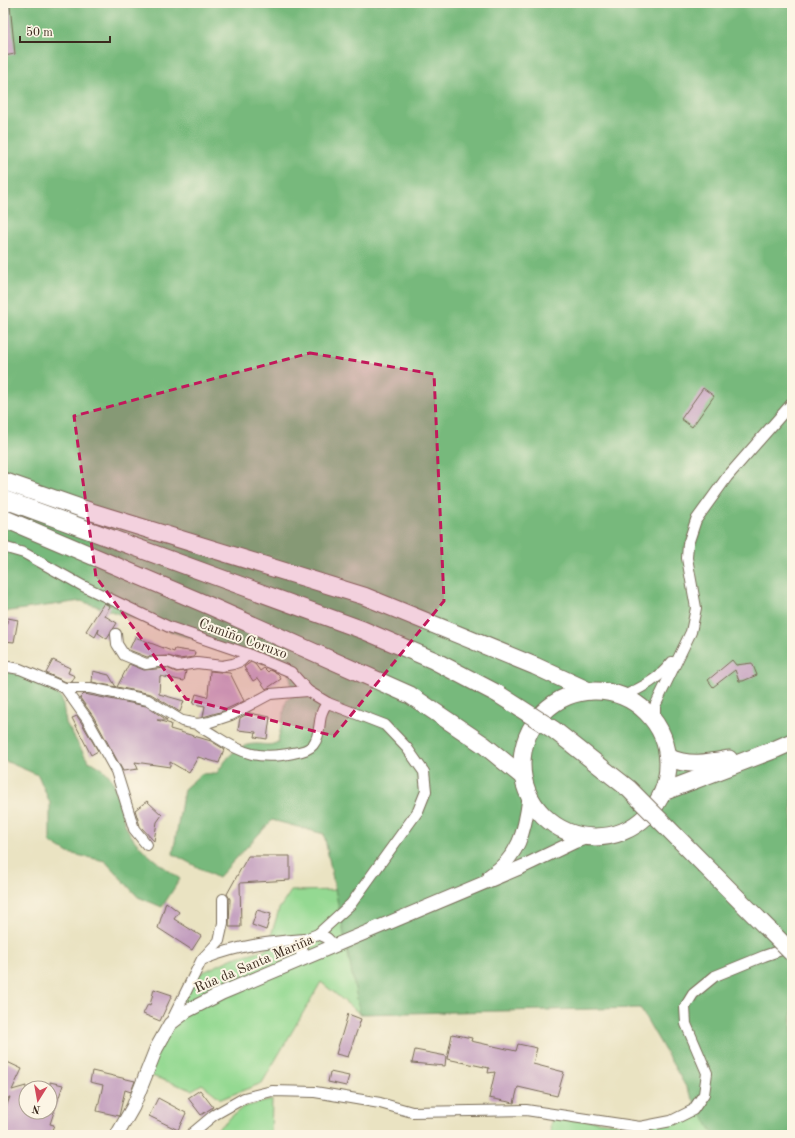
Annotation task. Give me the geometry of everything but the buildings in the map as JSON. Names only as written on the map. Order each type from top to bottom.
[{"type":"highway","points":[[3,481],[92,512],[364,596],[536,666],[589,691]]},
{"type":"highway","points":[[3,499],[363,630],[433,660],[498,694],[554,730],[629,788],[792,953]]},
{"type":"highway","points":[[3,518],[210,606],[410,695],[484,744],[522,776]]},
{"type":"highway","points":[[605,691],[624,696],[641,707],[655,723],[664,738],[668,757],[668,773],[663,792],[658,801],[642,820],[630,828],[610,836],[588,837],[569,833],[551,823],[537,810],[529,798],[522,776],[522,752],[532,726],[543,711],[557,701],[574,693],[605,691]]},
{"type":"highway","points":[[663,792],[792,742]]},
{"type":"highway","points":[[668,757],[679,763],[704,764],[776,749]]},
{"type":"street","points":[[655,723],[655,706],[691,632],[696,608],[687,558],[688,544],[696,520],[726,477],[792,403]]},
{"type":"street","name":"Camiño Coruxo","points":[[3,547],[24,553],[83,586],[169,627],[248,654],[291,672],[308,691],[328,703],[385,725],[407,748],[424,772],[426,791],[418,810],[351,904],[318,934]]},
{"type":"street","points":[[116,634],[117,644],[124,655],[146,664],[168,662],[178,666],[197,664],[222,666],[241,661],[248,654]]},
{"type":"street","points":[[624,696],[650,684],[664,672],[683,650]]},
{"type":"street","points":[[3,666],[20,668],[65,688],[90,688],[148,700],[182,721],[197,724],[210,722],[231,715],[270,694],[308,691]]},
{"type":"street","points":[[65,688],[87,719],[116,771],[134,829],[147,846]]},
{"type":"street","points":[[197,724],[202,729],[237,750],[264,756],[280,756],[301,752],[312,747],[317,739],[323,707],[328,703]]},
{"type":"street","name":"Rúa da Santa Mariña","points":[[466,889],[498,870],[520,843],[527,819],[529,798]]},
{"type":"street","name":"Rúa da Santa Mariña","points":[[117,1135],[133,1108],[156,1049],[170,1024],[187,1011],[222,993],[303,960],[466,889],[524,866],[574,842],[588,837]]},
{"type":"street","points":[[170,1024],[202,959],[219,942],[223,923],[223,899]]},
{"type":"street","points":[[202,959],[231,948],[262,942],[305,938],[318,934],[327,938],[335,946]]},
{"type":"street","points":[[303,960],[302,952],[305,938]]},
{"type":"street","points":[[190,1135],[214,1115],[244,1098],[272,1092],[315,1092],[380,1103],[412,1112],[526,1110],[640,1127],[671,1121],[693,1110],[704,1094],[707,1073],[686,1024],[685,1007],[693,994],[715,976],[764,956],[792,947]]},
{"type":"highlighted area","points":[[310,353],[434,374],[444,601],[334,736],[186,699],[96,577],[74,416]]},
{"type":"green space","points":[[3,3],[792,3],[792,1135],[714,1135],[640,1008],[360,1014],[324,834],[272,820],[218,878],[173,854],[184,789],[201,774],[217,773],[228,757],[243,746],[256,744],[270,745],[278,742],[286,701],[292,696],[290,672],[81,601],[3,612]]},
{"type":"green space","points":[[3,671],[14,673],[49,685],[62,699],[66,723],[88,761],[100,767],[108,774],[114,783],[125,823],[130,834],[146,853],[180,879],[162,907],[138,897],[105,861],[68,853],[50,842],[50,803],[38,775],[3,760]]},
{"type":"green space","points":[[342,890],[360,1014],[321,982],[262,1083],[221,1099],[202,1084],[192,1090],[146,1074],[193,977],[233,958],[267,949],[279,909],[291,891]]},
{"type":"green space","points":[[704,1094],[725,1135],[551,1135],[550,1125],[553,1115],[640,1127],[688,1112]]},
{"type":"green space","points":[[272,1100],[271,1135],[210,1135],[243,1107]]}]
